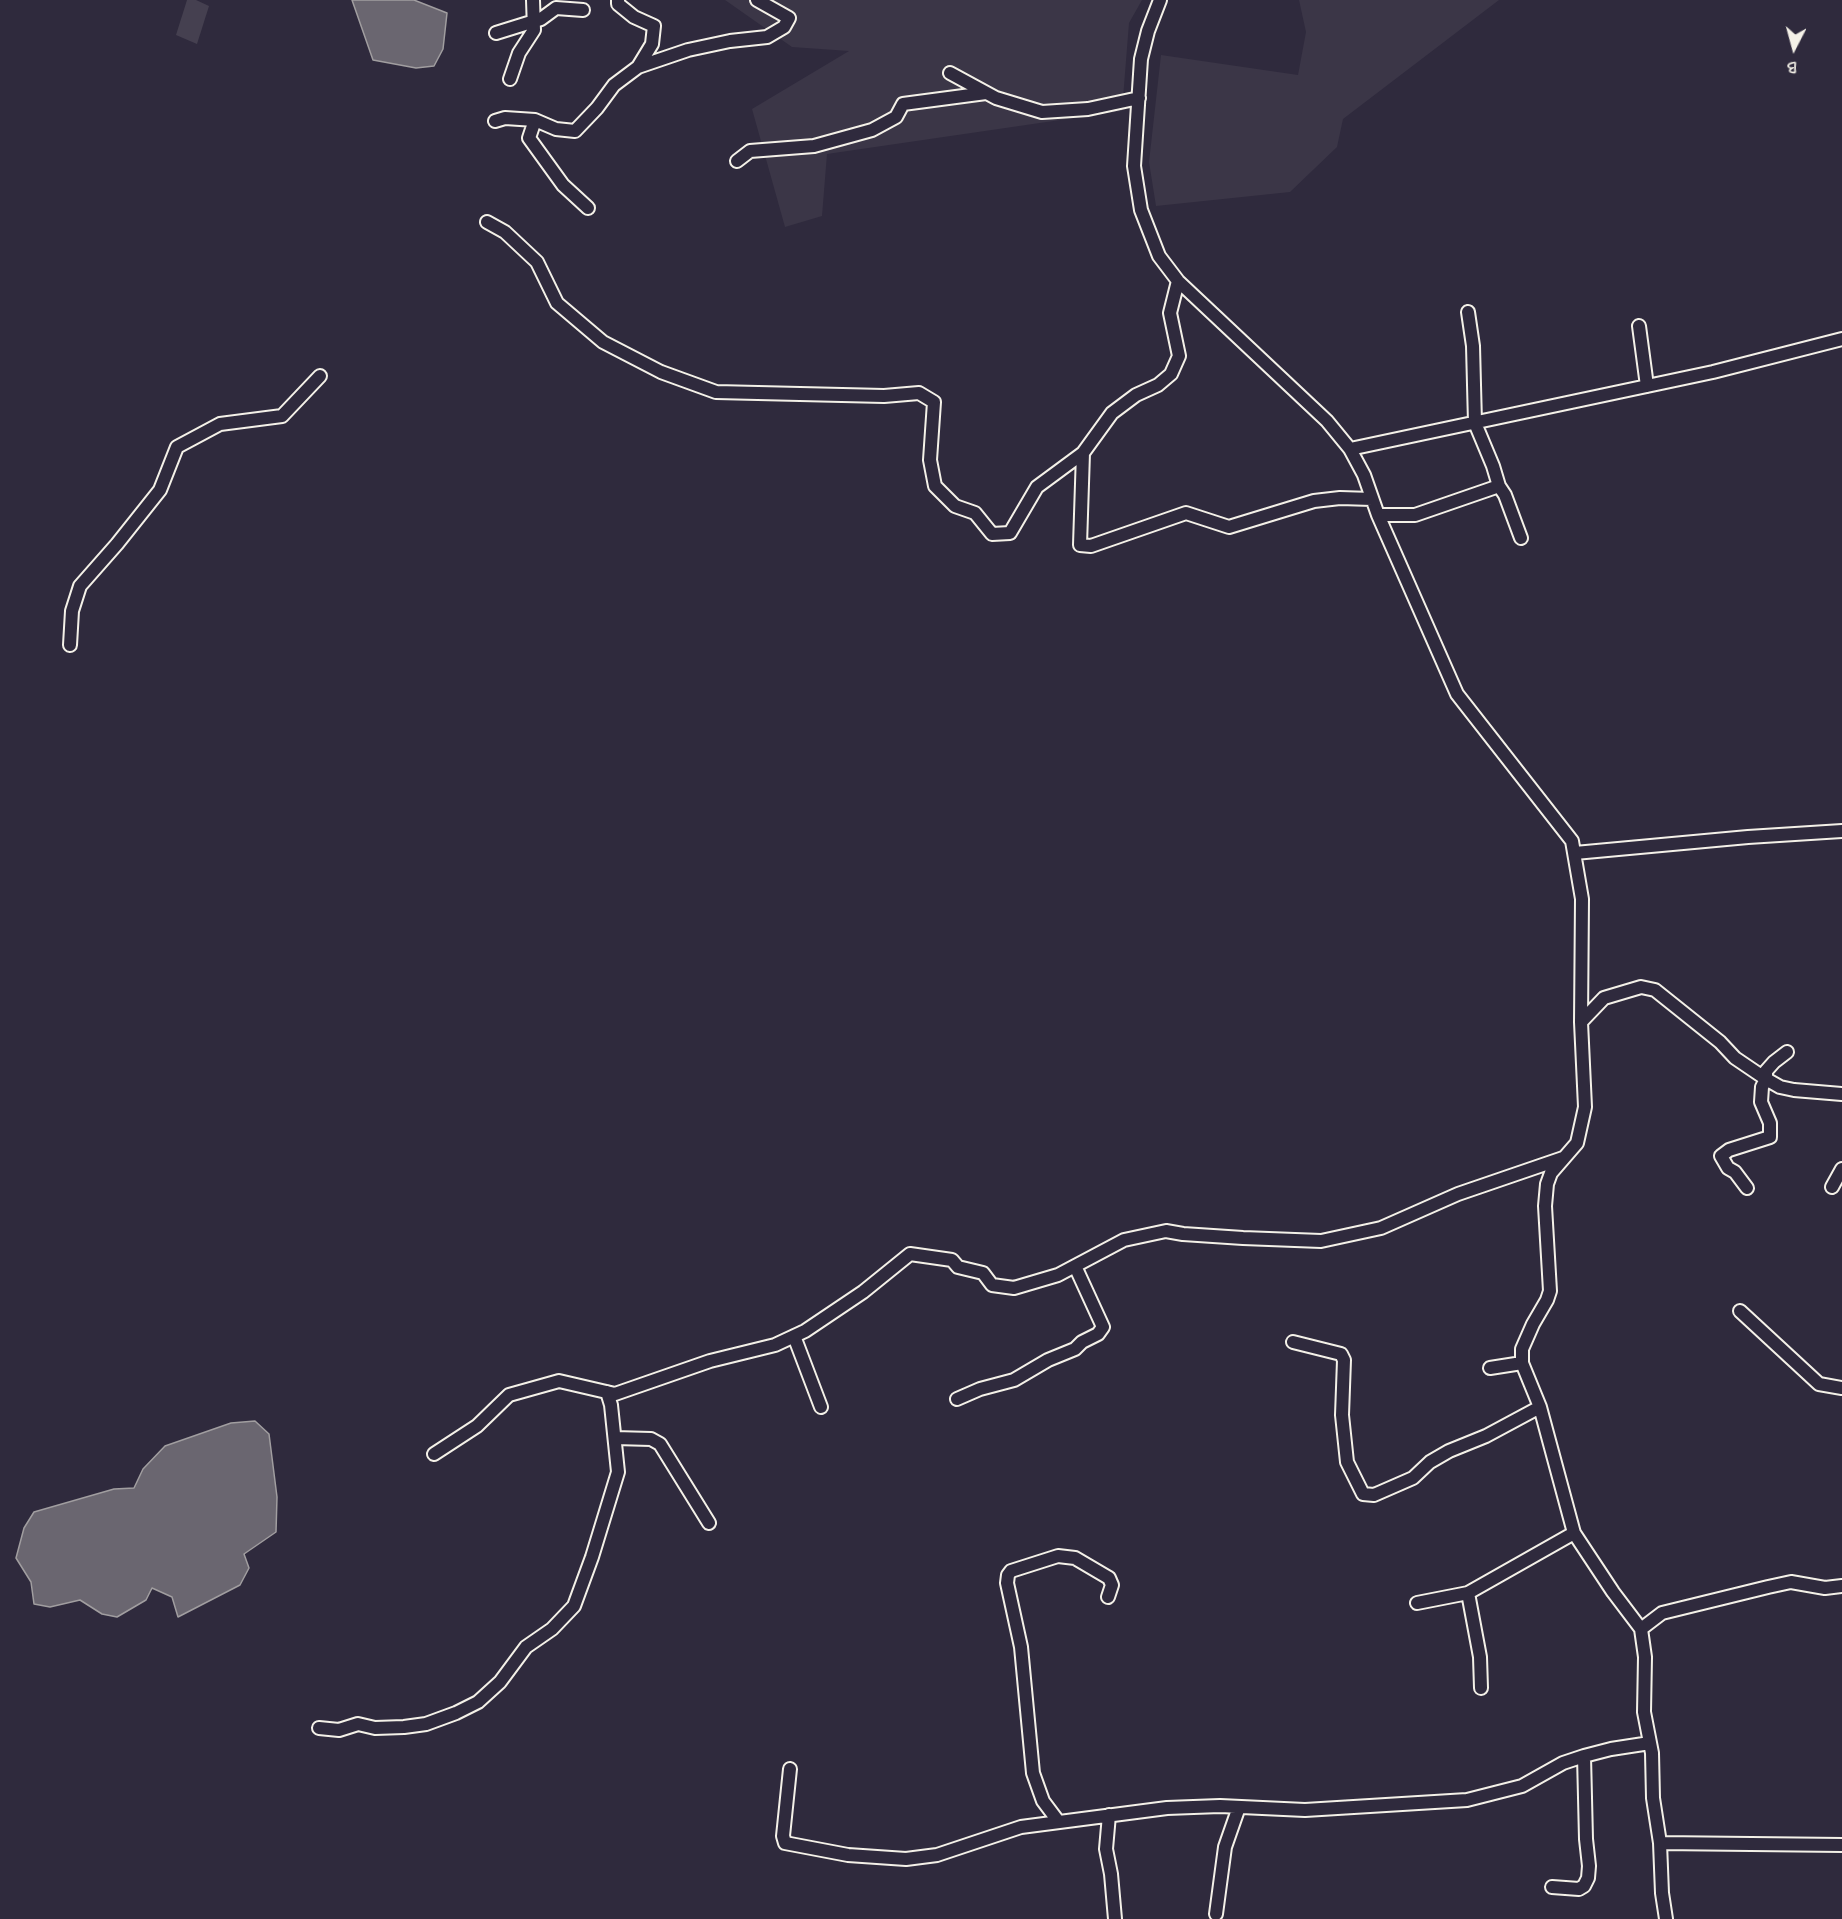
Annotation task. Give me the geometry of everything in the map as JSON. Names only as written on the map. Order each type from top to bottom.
[{"type":"street","points":[[510,79],[519,53],[534,30],[533,0]]},
{"type":"street","points":[[618,0],[618,4],[634,17],[654,26],[652,44],[638,67]]},
{"type":"street","points":[[495,121],[505,118],[535,120],[556,129],[575,131],[597,108],[614,85],[638,67],[688,50],[730,41],[767,37],[784,27],[789,18],[757,0]]},
{"type":"street","points":[[1160,0],[1148,31],[1141,59],[1134,166],[1141,210],[1159,256],[1178,281],[1326,422],[1350,449],[1364,476],[1378,515],[1457,694],[1572,841],[1582,899],[1581,1022],[1586,1107],[1577,1143],[1551,1173],[1546,1184],[1545,1206],[1550,1291],[1522,1349],[1522,1363],[1540,1407],[1574,1533],[1641,1629],[1645,1657],[1644,1712],[1650,1743],[1653,1798],[1660,1843],[1662,1893],[1666,1919]]},
{"type":"street","points":[[496,33],[541,19],[556,8],[583,10]]},
{"type":"street","points":[[950,73],[996,98],[1042,112],[1088,109],[1139,98]]},
{"type":"street","points":[[737,160],[750,152],[814,146],[872,130],[896,117],[903,104],[986,93]]},
{"type":"street","points":[[535,120],[528,138],[563,185],[588,208]]},
{"type":"street","points":[[487,222],[506,232],[537,262],[557,303],[603,342],[661,372],[716,392],[884,396],[919,393],[927,397],[934,402],[930,460],[935,486],[955,506],[975,513],[992,534],[1010,533],[1037,487],[1083,453],[1112,413],[1136,395],[1158,385],[1171,374],[1179,356],[1170,313],[1178,281]]},
{"type":"street","points":[[1468,312],[1473,346],[1475,423],[1521,538]]},
{"type":"street","points":[[1639,326],[1647,386]]},
{"type":"street","points":[[1350,449],[1724,369],[1842,339]]},
{"type":"street","points":[[70,645],[72,611],[80,586],[117,544],[160,489],[177,447],[220,424],[282,416],[320,376]]},
{"type":"street","points":[[1083,453],[1080,544],[1091,546],[1185,513],[1229,527],[1314,501],[1340,498],[1372,499]]},
{"type":"street","points":[[1378,515],[1415,515],[1499,486]]},
{"type":"street","points":[[1575,853],[1842,831]]},
{"type":"street","points":[[1581,1022],[1604,998],[1641,987],[1655,990],[1720,1042],[1735,1058],[1780,1087],[1842,1094]]},
{"type":"street","points":[[1747,1188],[1735,1172],[1728,1168],[1721,1156],[1729,1150],[1770,1137],[1770,1124],[1761,1102],[1761,1092],[1766,1079],[1766,1071],[1787,1052]]},
{"type":"street","points":[[434,1454],[477,1426],[509,1395],[559,1381],[615,1394],[711,1361],[776,1345],[806,1332],[863,1292],[910,1254],[952,1260],[958,1267],[984,1273],[992,1285],[1014,1288],[1058,1275],[1124,1240],[1166,1231],[1243,1238],[1321,1241],[1381,1228],[1458,1194],[1564,1158]]},
{"type":"street","points":[[1832,1187],[1842,1169]]},
{"type":"street","points":[[957,1399],[980,1389],[1014,1380],[1048,1360],[1075,1349],[1082,1342],[1098,1334],[1103,1327],[1075,1266]]},
{"type":"street","points":[[1740,1311],[1819,1384],[1842,1389]]},
{"type":"street","points":[[794,1336],[821,1407]]},
{"type":"street","points":[[1293,1342],[1341,1354],[1344,1360],[1342,1415],[1347,1462],[1363,1494],[1374,1496],[1413,1478],[1430,1462],[1449,1451],[1486,1436],[1540,1407]]},
{"type":"street","points":[[1490,1368],[1522,1363]]},
{"type":"street","points":[[319,1728],[339,1730],[358,1724],[375,1728],[426,1724],[456,1713],[478,1702],[500,1682],[526,1647],[552,1629],[574,1606],[592,1557],[618,1472],[611,1406],[607,1392]]},
{"type":"street","points":[[615,1438],[651,1439],[660,1444],[709,1523]]},
{"type":"street","points":[[1417,1603],[1468,1593],[1574,1533]]},
{"type":"street","points":[[1058,1821],[1043,1801],[1033,1773],[1021,1647],[1007,1583],[1008,1575],[1011,1571],[1058,1556],[1075,1558],[1109,1578],[1112,1585],[1108,1597]]},
{"type":"street","points":[[1641,1629],[1662,1613],[1791,1582],[1825,1588],[1842,1586]]},
{"type":"street","points":[[1468,1593],[1480,1657],[1481,1689]]},
{"type":"street","points":[[790,1769],[783,1836],[785,1843],[848,1855],[906,1859],[937,1855],[1021,1827],[1167,1808],[1239,1807],[1305,1810],[1467,1800],[1522,1786],[1563,1763],[1584,1756],[1650,1743]]},
{"type":"street","points":[[1552,1887],[1579,1889],[1584,1886],[1588,1878],[1584,1756]]},
{"type":"street","points":[[1216,1914],[1225,1847],[1239,1807]]},
{"type":"street","points":[[1109,1815],[1106,1850],[1111,1874],[1115,1919]]},
{"type":"street","points":[[1660,1843],[1842,1845]]},
{"type":"shaded area","points":[[187,0],[196,0],[209,6],[197,44],[176,35]]},
{"type":"shaded area","points":[[352,0],[414,0],[447,13],[443,49],[434,66],[416,68],[373,60]]},
{"type":"shaded area","points":[[725,0],[1142,0],[1129,23],[1122,111],[827,154],[822,216],[785,227],[752,109],[849,51],[792,47]]},
{"type":"shaded area","points":[[1299,0],[1499,0],[1343,119],[1337,147],[1290,192],[1156,206],[1149,162],[1161,55],[1298,75],[1306,32]]},
{"type":"shaded area","points":[[255,1421],[269,1434],[277,1497],[276,1532],[244,1554],[249,1568],[240,1585],[178,1617],[172,1597],[152,1588],[146,1600],[117,1617],[102,1614],[80,1600],[50,1607],[34,1604],[31,1582],[16,1558],[24,1528],[34,1512],[114,1489],[134,1488],[143,1469],[165,1446],[231,1423]]}]
